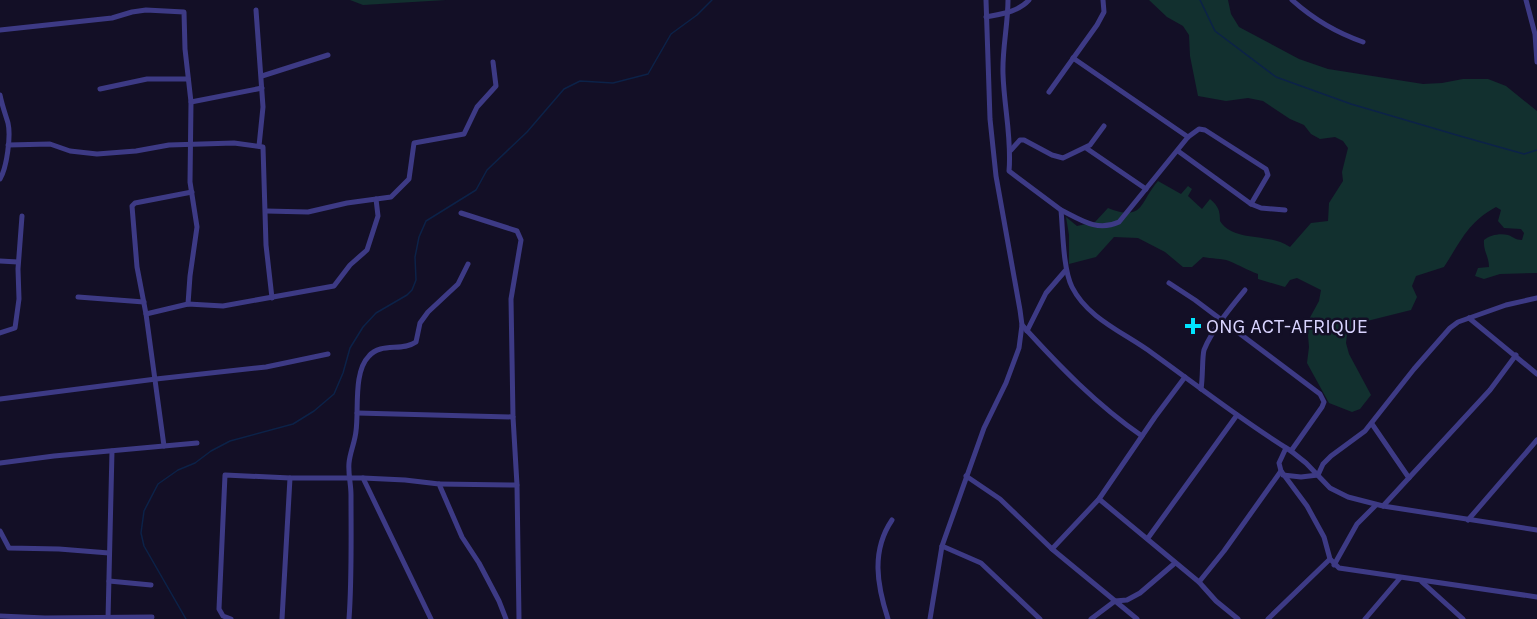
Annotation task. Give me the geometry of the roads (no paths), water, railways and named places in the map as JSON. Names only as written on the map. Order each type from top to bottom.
[{"type":"street","points":[[930,619],[942,546],[984,428],[1006,383],[1019,348],[1022,325],[996,176],[990,119],[986,0]]},
{"type":"street","points":[[1008,0],[1003,73],[1007,129],[1011,150],[1010,171]]},
{"type":"street","points":[[986,17],[1007,13],[1029,0]]},
{"type":"street","points":[[1049,92],[1104,12],[1103,0]]},
{"type":"street","points":[[1292,0],[1312,17],[1363,42]]},
{"type":"street","points":[[1526,0],[1535,34],[1537,62]]},
{"type":"street","points":[[0,30],[112,18],[146,10],[184,12],[191,102],[190,166],[197,227],[188,304]]},
{"type":"street","points":[[256,10],[263,107],[259,146]]},
{"type":"street","points":[[262,76],[328,55]]},
{"type":"street","points":[[1073,58],[1188,137]]},
{"type":"street","points":[[266,211],[308,212],[391,197],[409,179],[414,143],[464,134],[468,129],[477,107],[496,86],[493,62]]},
{"type":"street","points":[[100,89],[147,79],[188,80]]},
{"type":"street","points":[[191,102],[262,88]]},
{"type":"street","points":[[0,95],[8,122],[8,145],[4,172],[0,179]]},
{"type":"street","points":[[1011,150],[1022,140],[1060,158],[1093,143],[1104,126]]},
{"type":"street","points":[[1010,171],[1061,210],[1090,224],[1111,226],[1126,215],[1188,137],[1199,129],[1205,130],[1266,169],[1268,175],[1251,204]]},
{"type":"street","points":[[8,145],[50,144],[70,151],[97,154],[191,144],[234,143],[263,147],[266,245],[272,298]]},
{"type":"street","points":[[1086,148],[1146,189]]},
{"type":"street","points":[[1178,152],[1251,204],[1261,208],[1285,210]]},
{"type":"street","points":[[996,176],[1010,171]]},
{"type":"street","points":[[164,446],[156,379],[136,258],[132,204],[192,192]]},
{"type":"street","points":[[146,314],[188,304],[223,306],[329,288],[339,282],[350,265],[367,249],[378,216],[376,199]]},
{"type":"street","points":[[1061,210],[1065,271],[1078,296],[1092,312],[1288,449],[1330,488],[1380,506],[1537,530]]},
{"type":"street","points":[[460,213],[517,231],[522,240],[511,299],[519,619]]},
{"type":"street","points":[[0,333],[15,328],[19,299],[18,262],[22,216]]},
{"type":"street","points":[[0,261],[18,262]]},
{"type":"street","points":[[349,619],[349,463],[357,430],[359,383],[366,358],[373,352],[389,347],[410,346],[416,342],[420,323],[458,284],[468,264]]},
{"type":"street","points":[[1027,331],[1046,293],[1065,271]]},
{"type":"street","points":[[1169,283],[1316,390],[1322,398],[1322,407],[1279,463],[1282,473],[1309,510],[1324,537],[1334,565],[1346,570],[1537,597]]},
{"type":"street","points":[[1201,389],[1204,376],[1203,352],[1221,321],[1245,290]]},
{"type":"street","points":[[78,297],[144,302]]},
{"type":"street","points":[[1318,475],[1323,464],[1331,456],[1365,432],[1414,369],[1450,328],[1458,322],[1506,305],[1537,298]]},
{"type":"street","points":[[1469,318],[1537,374]]},
{"type":"street","points":[[1022,325],[1060,367],[1095,399],[1142,436]]},
{"type":"street","points":[[0,399],[266,367],[328,354]]},
{"type":"street","points":[[1334,565],[1357,524],[1380,506],[1408,478],[1490,390],[1516,356]]},
{"type":"street","points":[[1052,549],[1099,499],[1185,377]]},
{"type":"street","points":[[357,413],[513,417]]},
{"type":"street","points":[[1148,538],[1237,415]]},
{"type":"street","points":[[1372,424],[1408,478]]},
{"type":"street","points":[[1468,520],[1537,440]]},
{"type":"street","points":[[0,463],[197,443]]},
{"type":"street","points":[[108,618],[112,451]]},
{"type":"street","points":[[1282,473],[1301,477],[1318,475]]},
{"type":"street","points":[[1199,582],[1282,473]]},
{"type":"street","points":[[231,619],[223,616],[219,609],[225,475],[517,485]]},
{"type":"street","points":[[966,476],[1000,499],[1052,549],[1137,619]]},
{"type":"street","points":[[282,619],[290,478]]},
{"type":"street","points":[[363,478],[431,619]]},
{"type":"street","points":[[439,484],[462,537],[479,562],[506,619]]},
{"type":"street","points":[[1099,499],[1199,582],[1216,601],[1238,619]]},
{"type":"street","points":[[888,619],[877,580],[877,564],[879,545],[892,520]]},
{"type":"street","points":[[0,531],[9,548],[109,553]]},
{"type":"street","points":[[942,546],[981,563],[1040,619]]},
{"type":"street","points":[[1268,619],[1330,559]]},
{"type":"street","points":[[1091,619],[1115,601],[1127,600],[1140,593],[1175,562]]},
{"type":"street","points":[[1366,619],[1400,578]]},
{"type":"street","points":[[109,581],[151,585]]},
{"type":"street","points":[[1420,581],[1463,619]]},
{"type":"street","points":[[0,616],[45,619],[152,617]]},
{"type":"waterway","points":[[186,619],[144,546],[141,533],[144,511],[158,484],[230,441],[293,424],[314,411],[334,394],[350,348],[363,327],[376,313],[412,290],[416,280],[415,257],[419,237],[426,221],[476,190],[487,170],[527,132],[564,89],[580,81],[613,83],[648,74],[671,34],[697,15],[712,0]]},
{"type":"waterway","points":[[1200,0],[1215,31],[1276,77],[1351,104],[1524,154],[1537,150]]},
{"type":"place","name":"ONG ACT-AFRIQUE","points":[[1193,326]]}]
